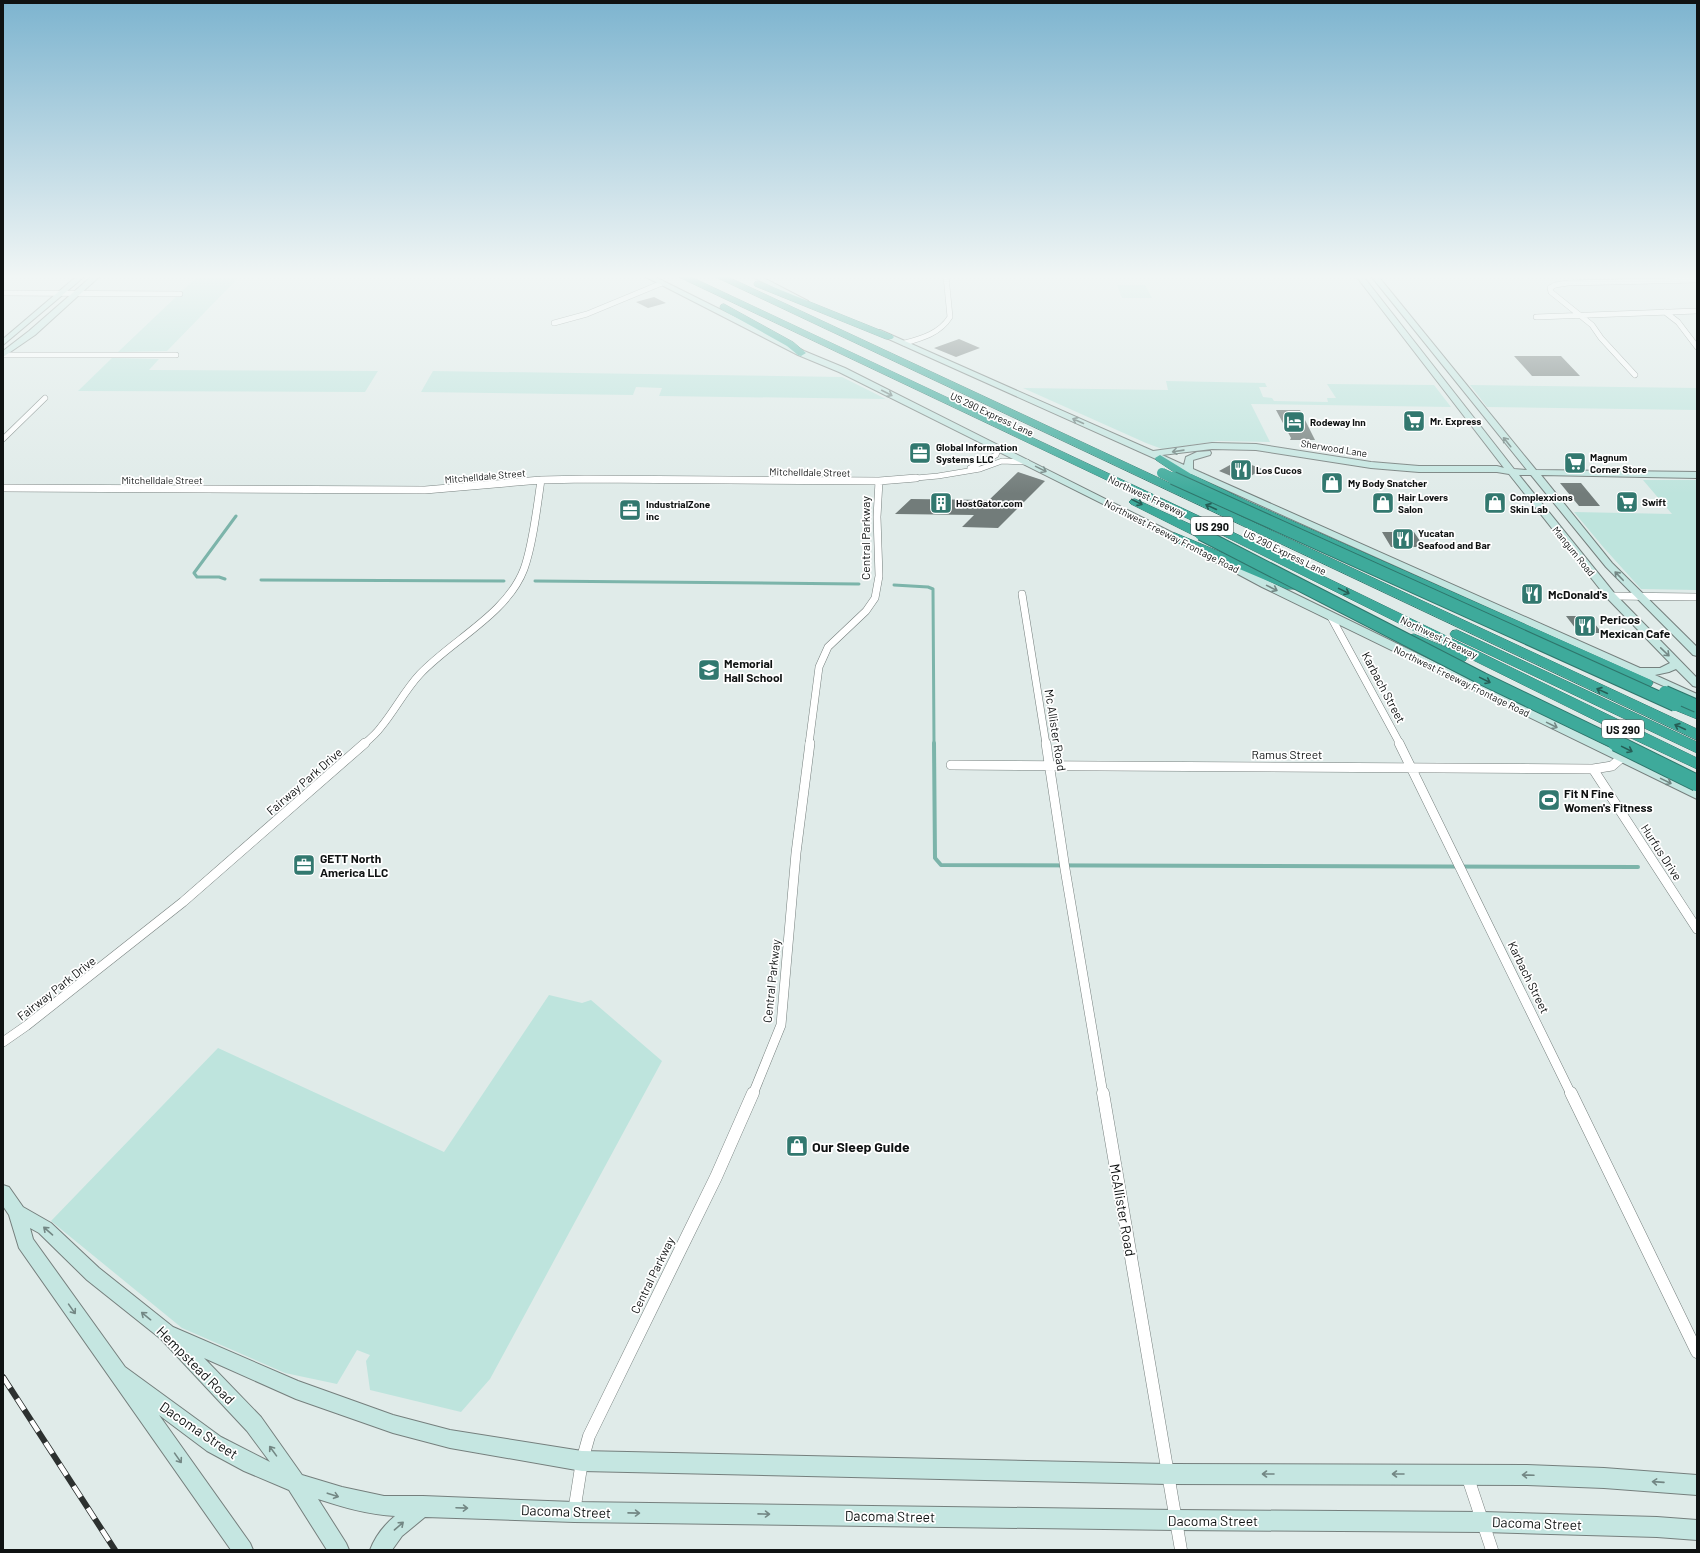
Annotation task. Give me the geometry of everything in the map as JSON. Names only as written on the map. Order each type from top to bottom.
[{"type":"highway","points":[[795,348],[801,353]]},
{"type":"highway","name":"Northwest Freeway","points":[[834,348],[1236,538],[1463,648],[1554,696],[1694,763]]},
{"type":"highway","name":"US 290 Express Lane","points":[[853,348],[1210,516],[1697,748]]},
{"type":"highway","name":"Northwest Freeway","points":[[874,348],[920,372],[1206,504],[1697,735]]},
{"type":"highway","points":[[876,348],[946,375],[1697,715]]},
{"type":"highway","points":[[867,364],[873,372],[966,420],[1202,534],[1483,679],[1697,783]]},
{"type":"highway","points":[[1156,456],[1188,476],[1246,504],[1697,706]]},
{"type":"highway","points":[[1246,504],[1480,628],[1500,643]]},
{"type":"highway","points":[[1175,537],[1554,696]]},
{"type":"main road","points":[[3,355],[12,348]]},
{"type":"main road","name":"Northwest Freeway Frontage Road","points":[[792,348],[842,370],[1028,462],[1266,585],[1620,759],[1697,795]]},
{"type":"main road","points":[[915,348],[1697,698]]},
{"type":"main road","name":"Mangum Road","points":[[1415,348],[1558,531],[1611,596],[1697,684]]},
{"type":"main road","name":"Mangum Road","points":[[1432,348],[1609,565],[1639,597],[1697,653]]},
{"type":"main road","points":[[1473,421],[1491,421]]},
{"type":"main road","name":"Sherwood Lane","points":[[1156,456],[1212,446],[1256,447],[1371,466],[1419,470],[1497,469],[1512,472],[1697,475]]},
{"type":"main road","name":"Sherwood Lane","points":[[1189,472],[1189,459],[1197,454],[1217,452],[1250,452],[1404,474],[1502,476],[1512,472]]},
{"type":"main road","points":[[1558,531],[1581,531]]},
{"type":"main road","points":[[1636,670],[1661,672],[1671,668],[1676,663]]},
{"type":"main road","points":[[1672,688],[1697,710]]},
{"type":"main road","name":"Hempstead Road","points":[[3,1192],[17,1212],[25,1242],[243,1550]]},
{"type":"main road","name":"Hempstead Road","points":[[17,1212],[45,1228],[94,1274],[167,1333],[254,1424],[296,1483],[339,1550]]},
{"type":"main road","points":[[167,1333],[296,1390],[393,1424],[450,1439],[582,1461],[1168,1474],[1467,1474],[1604,1478],[1697,1485]]},
{"type":"main road","name":"Dacoma Street","points":[[117,1373],[214,1444],[251,1464],[296,1483],[342,1497],[384,1506],[424,1506],[574,1512],[1176,1520],[1483,1522],[1657,1527],[1697,1530]]},
{"type":"main road","points":[[380,1550],[395,1529],[424,1506]]},
{"type":"street","points":[[1611,348],[1635,375]]},
{"type":"street","points":[[3,355],[176,355]]},
{"type":"street","points":[[3,438],[45,398]]},
{"type":"street","name":"Mitchelldale Street","points":[[968,470],[974,465],[996,455],[999,448]]},
{"type":"street","name":"Mitchelldale Street","points":[[3,488],[425,490],[541,480],[733,479],[879,481],[938,476],[980,469],[1002,461],[1028,462]]},
{"type":"street","name":"Fairway Park Drive","points":[[3,1042],[26,1026],[183,902],[356,752],[380,729],[420,674],[452,645],[482,622],[509,596],[524,569],[532,535],[536,500],[541,480]]},
{"type":"street","name":"Central Parkway","points":[[574,1512],[582,1461],[589,1436],[716,1177],[754,1093],[781,1026],[796,853],[819,667],[828,646],[866,611],[876,598],[879,576],[877,517],[879,481]]},
{"type":"street","name":"Mc Allister Road","points":[[1022,594],[1050,765],[1064,864]]},
{"type":"street","points":[[1611,596],[1697,597]]},
{"type":"street","name":"Karbach Street","points":[[1331,617],[1412,767],[1463,876],[1697,1352]]},
{"type":"street","name":"Ramus Street","points":[[951,764],[1593,769],[1612,766],[1620,759]]},
{"type":"street","name":"Hurfus Drive","points":[[1593,769],[1697,929]]},
{"type":"street","name":"McAllister Road","points":[[1064,864],[1181,1550]]},
{"type":"street","points":[[1467,1474],[1492,1550]]},
{"type":"green space","points":[[122,348],[169,348],[167,351],[118,352]]},
{"type":"green space","points":[[112,358],[159,359],[149,370],[378,371],[365,392],[78,391]]},
{"type":"green space","points":[[433,371],[842,377],[886,399],[659,396],[662,388],[636,387],[633,395],[421,392]]},
{"type":"green space","points":[[1166,381],[1265,383],[1267,387],[1259,387],[1263,397],[1272,398],[1274,401],[1328,402],[1327,398],[1336,398],[1327,384],[1434,385],[1451,407],[1251,404],[1270,442],[1218,441],[1162,449],[1023,388],[1168,390]]},
{"type":"green space","points":[[1470,385],[1697,388],[1697,410],[1487,407]]},
{"type":"green space","points":[[1643,480],[1697,480],[1697,590],[1641,589],[1574,512],[1672,514]]},
{"type":"green space","points":[[549,995],[582,1003],[591,1000],[662,1061],[490,1379],[461,1412],[370,1390],[366,1361],[370,1355],[357,1350],[337,1384],[285,1373],[182,1328],[51,1221],[218,1048],[444,1152]]},
{"type":"building","points":[[935,348],[979,348],[956,357]]},
{"type":"building","points":[[1514,356],[1561,356],[1580,376],[1532,376]]},
{"type":"building","name":"Rodeway Inn","points":[[1276,410],[1300,410],[1315,440],[1290,440],[1291,438]]},
{"type":"building","name":"Los Cucos","points":[[1239,460],[1262,469],[1243,481],[1219,471]]},
{"type":"building","name":"HostGator.com","points":[[1018,472],[1045,481],[998,528],[962,527],[974,515],[895,514],[911,499],[989,500]]},
{"type":"building","points":[[1560,483],[1581,483],[1600,506],[1579,506]]},
{"type":"building","name":"Yucatan Seafood and Bar","points":[[1382,532],[1414,532],[1424,547],[1391,547]]},
{"type":"building","name":"Pericos Mexican Cafe","points":[[1566,616],[1581,616],[1582,619],[1591,619],[1602,633],[1579,633]]},
{"type":"waterway","points":[[225,579],[219,577],[197,577],[194,573],[236,516]]},
{"type":"waterway","points":[[261,580],[504,581]]},
{"type":"waterway","points":[[535,581],[859,584]]},
{"type":"waterway","points":[[894,585],[928,587],[933,589],[934,744]]},
{"type":"waterway","points":[[934,743],[935,858],[941,865],[1638,867]]},
{"type":"railway","points":[[3,1377],[115,1550]]},
{"type":"place","name":"Mr. Express","points":[[1414,421]]},
{"type":"place","name":"Rodeway Inn","points":[[1294,422]]},
{"type":"place","name":"Global Information Systems LLC","points":[[920,453]]},
{"type":"place","name":"Magnum Corner Store","points":[[1575,463]]},
{"type":"place","name":"Los Cucos","points":[[1241,470]]},
{"type":"place","name":"My Body Snatcher","points":[[1332,483]]},
{"type":"place","name":"Swift","points":[[1627,502]]},
{"type":"place","name":"HostGator.com","points":[[941,503]]},
{"type":"place","name":"Hair Lovers Salon","points":[[1383,503]]},
{"type":"place","name":"Complexxions Skin Lab","points":[[1495,503]]},
{"type":"place","name":"IndustrialZone inc","points":[[630,510]]},
{"type":"place","name":"Yucatan Seafood and Bar","points":[[1403,539]]},
{"type":"place","name":"McDonald's","points":[[1532,594]]},
{"type":"place","name":"Pericos Mexican Cafe","points":[[1585,626]]},
{"type":"place","name":"Memorial Hall School","points":[[709,670]]},
{"type":"place","name":"Fit N Fine Women's Fitness","points":[[1549,800]]},
{"type":"place","name":"GETT North America LLC","points":[[304,865]]},
{"type":"place","name":"Our Sleep Guide","points":[[797,1146]]}]
